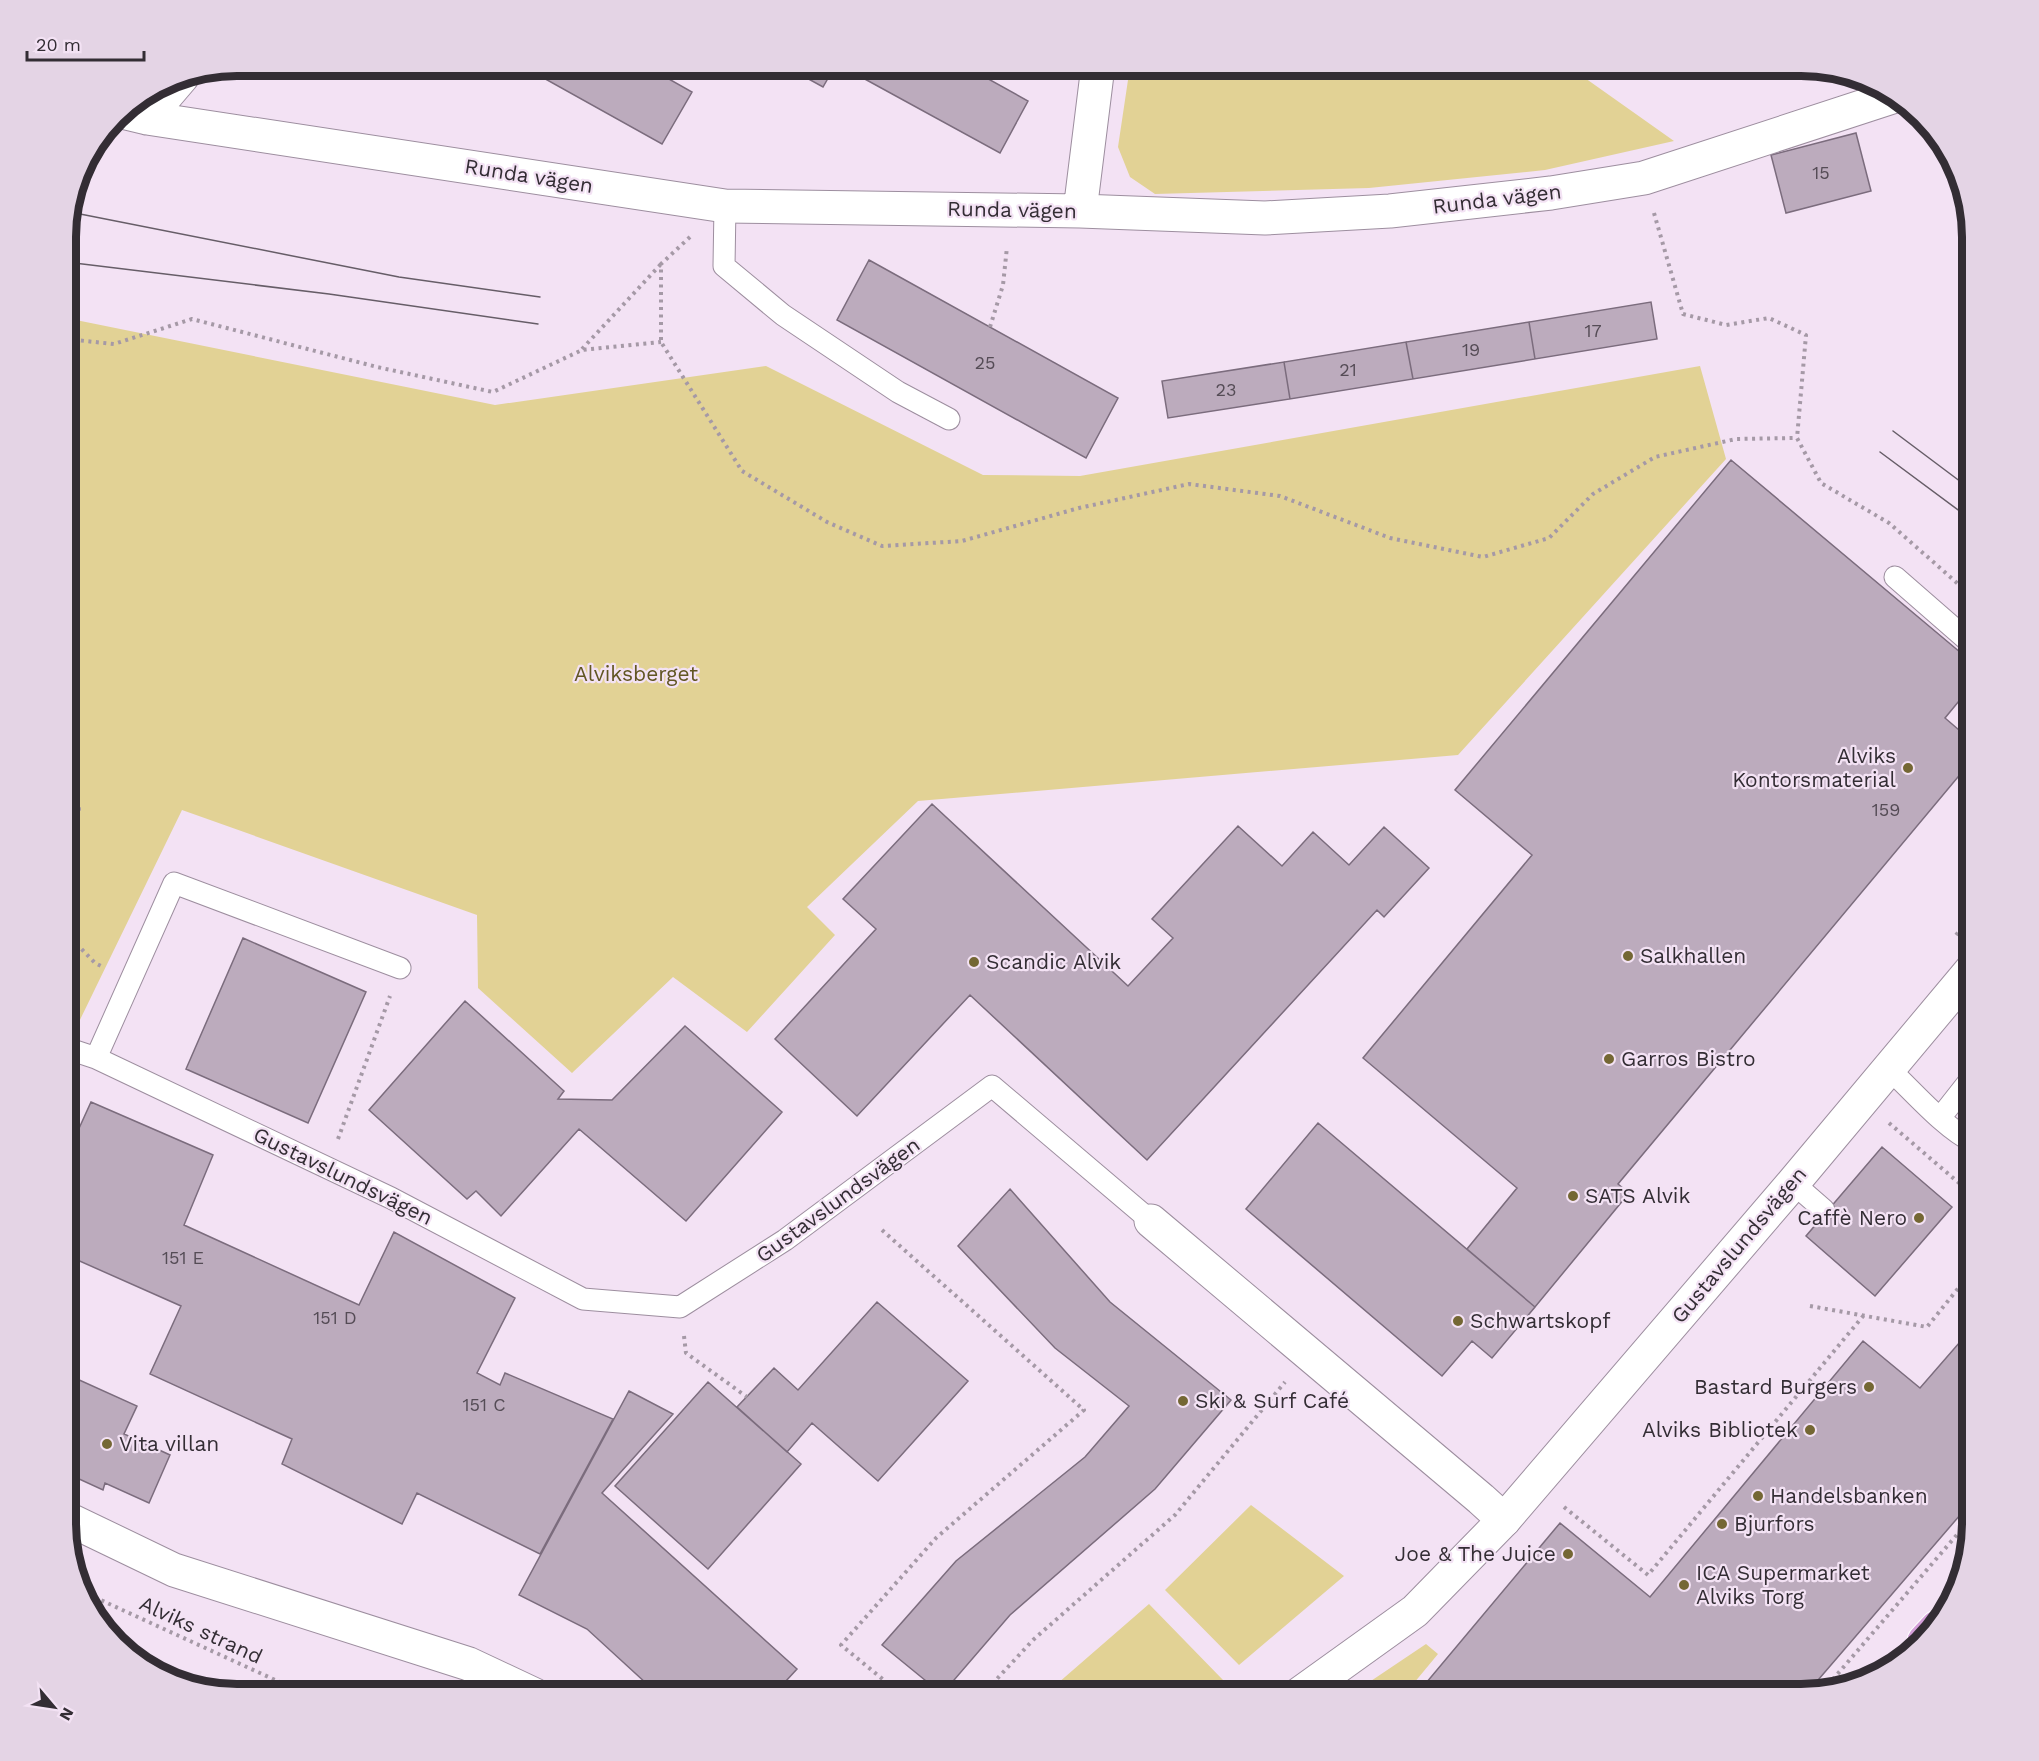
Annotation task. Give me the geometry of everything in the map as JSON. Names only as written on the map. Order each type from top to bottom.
[{"type":"street","points":[[1080,211],[1097,76]]},
{"type":"street","name":"Runda vägen","points":[[135,115],[724,206],[1080,211],[1265,218],[1367,213],[1551,193],[1644,178],[1884,100]]},
{"type":"street","points":[[135,115],[151,102]]},
{"type":"street","name":"Gustavslundsvägen","points":[[1313,1684],[1415,1611],[1504,1520],[1793,1183],[1962,981]]},
{"type":"street","name":"Gustavslundsvägen","points":[[1151,1221],[1504,1520]]},
{"type":"street","points":[[77,1523],[174,1570],[469,1664],[512,1684]]},
{"type":"lane","points":[[724,206],[724,266],[783,315],[898,392],[949,419]]},
{"type":"lane","points":[[1894,577],[1962,636]]},
{"type":"lane","points":[[96,1058],[174,883],[400,968]]},
{"type":"lane","name":"Gustavslundsvägen","points":[[77,1052],[96,1058],[391,1198],[583,1299],[680,1307],[785,1240],[992,1086],[1151,1221]]},
{"type":"lane","points":[[1888,1068],[1940,1118],[1962,1135]]},
{"type":"lane","points":[[1940,1118],[1962,1090]]},
{"type":"lane","points":[[1793,1183],[1824,1210]]},
{"type":"path","points":[[1644,178],[1683,314],[1726,325],[1769,318],[1806,334],[1797,438],[1821,483],[1889,523],[1962,587]]},
{"type":"path","points":[[582,350],[661,264],[724,206]]},
{"type":"path","points":[[990,327],[1003,285],[1007,246]]},
{"type":"path","points":[[661,264],[661,342],[742,471],[827,522],[882,546],[962,541],[1078,508],[1189,484],[1280,496],[1390,538],[1483,557],[1549,538],[1593,494],[1656,457],[1736,439],[1797,438]]},
{"type":"path","points":[[77,340],[114,344],[192,319],[377,367],[493,392],[582,350],[661,342]]},
{"type":"path","points":[[77,802],[79,809],[77,822]]},
{"type":"path","points":[[77,944],[95,963],[130,982]]},
{"type":"path","points":[[328,1168],[400,968]]},
{"type":"path","points":[[1861,1100],[1962,1186]]},
{"type":"path","points":[[882,1230],[1084,1410],[936,1538],[841,1645],[889,1684]]},
{"type":"path","points":[[1810,1306],[1927,1327],[1962,1284]]},
{"type":"path","points":[[1559,1503],[1648,1575],[1864,1316]]},
{"type":"path","points":[[686,1353],[747,1397]]},
{"type":"path","points":[[992,1684],[1033,1640],[1175,1515],[1309,1354]]},
{"type":"path","points":[[1831,1681],[1962,1529]]},
{"type":"path","name":"Alviks strand","points":[[94,1597],[283,1684]]},
{"type":"green space","points":[[1129,76],[1582,76],[1674,141],[1545,170],[1369,188],[1155,194],[1130,177],[1118,147]]},
{"type":"green space","name":"Alviksberget","points":[[77,320],[495,405],[766,366],[983,475],[1080,476],[1700,366],[1726,459],[1458,755],[918,801],[807,907],[835,935],[747,1032],[673,977],[572,1073],[478,988],[477,915],[182,810],[77,1026]]},
{"type":"green space","points":[[1251,1505],[1344,1576],[1239,1665],[1165,1590]]},
{"type":"green space","points":[[1149,1604],[1223,1680],[1218,1684],[1057,1684]]},
{"type":"green space","points":[[1426,1644],[1438,1654],[1413,1684],[1366,1684]]},
{"type":"building","points":[[540,76],[664,76],[692,92],[662,144]]},
{"type":"building","points":[[803,76],[829,76],[823,87]]},
{"type":"building","points":[[859,76],[983,76],[1028,101],[1000,153]]},
{"type":"building","points":[[1856,133],[1871,191],[1786,213],[1771,155]]},
{"type":"building","points":[[869,260],[1118,398],[1086,458],[837,320]]},
{"type":"building","points":[[1651,302],[1657,339],[1535,359],[1529,322]]},
{"type":"building","points":[[1529,322],[1535,359],[1413,379],[1406,342]]},
{"type":"building","points":[[1406,342],[1413,379],[1290,399],[1284,362]]},
{"type":"building","points":[[1284,362],[1290,399],[1168,418],[1162,381]]},
{"type":"building","name":"Salkhallen","points":[[1731,460],[1962,654],[1962,697],[1945,718],[1962,733],[1962,772],[1618,1184],[1629,1193],[1535,1307],[1467,1249],[1517,1188],[1363,1058],[1532,855],[1455,790]]},
{"type":"building","name":"Scandic Alvik","points":[[932,804],[1128,986],[1173,938],[1152,919],[1238,826],[1282,866],[1313,832],[1349,865],[1384,827],[1429,868],[1384,917],[1377,910],[1147,1160],[970,995],[857,1116],[775,1039],[876,929],[843,899]]},
{"type":"building","points":[[243,938],[366,992],[308,1123],[186,1069]]},
{"type":"building","points":[[465,1001],[564,1091],[558,1099],[612,1100],[685,1026],[782,1112],[686,1221],[579,1129],[501,1216],[476,1191],[467,1199],[369,1110]]},
{"type":"building","points":[[91,1102],[213,1155],[184,1225],[359,1305],[394,1232],[515,1298],[477,1373],[500,1385],[505,1373],[613,1419],[540,1554],[417,1493],[402,1524],[282,1464],[292,1439],[150,1374],[181,1306],[77,1260],[77,1133]]},
{"type":"building","points":[[1318,1123],[1535,1307],[1492,1358],[1472,1341],[1442,1376],[1246,1209]]},
{"type":"building","points":[[1882,1147],[1952,1207],[1875,1296],[1806,1236]]},
{"type":"building","points":[[1010,1189],[1110,1302],[1231,1400],[1155,1489],[1010,1615],[951,1684],[930,1684],[882,1645],[956,1561],[1085,1457],[1129,1406],[1055,1348],[958,1246]]},
{"type":"building","points":[[877,1302],[968,1381],[878,1481],[812,1423],[787,1452],[737,1407],[774,1368],[798,1390]]},
{"type":"building","points":[[1962,1340],[1962,1513],[1815,1683],[1425,1684],[1560,1523],[1650,1597],[1863,1341],[1920,1388]]},
{"type":"building","name":"Vita villan","points":[[77,1379],[137,1406],[124,1434],[170,1455],[149,1503],[105,1483],[103,1490],[77,1478]]},
{"type":"building","points":[[708,1382],[801,1464],[708,1569],[615,1486]]},
{"type":"building","points":[[629,1391],[673,1414],[602,1493],[797,1669],[783,1684],[647,1684],[587,1629],[519,1595]]},
{"type":"tram line","points":[[78,214],[399,277],[540,297]]},
{"type":"tram line","points":[[77,263],[329,294],[538,324]]},
{"type":"tram line","points":[[1893,431],[1962,483]]},
{"type":"tram line","points":[[1880,452],[1962,513]]},
{"type":"place","name":"Alviks Kontorsmaterial","points":[[1908,768]]},
{"type":"place","name":"Salkhallen","points":[[1628,956]]},
{"type":"place","name":"Scandic Alvik","points":[[974,962]]},
{"type":"place","name":"Garros Bistro","points":[[1609,1059]]},
{"type":"place","name":"SATS Alvik","points":[[1573,1196]]},
{"type":"place","name":"Caffè Nero","points":[[1919,1218]]},
{"type":"place","name":"Schwartskopf","points":[[1458,1321]]},
{"type":"place","name":"Bastard Burgers","points":[[1869,1387]]},
{"type":"place","name":"Ski & Surf Café","points":[[1183,1401]]},
{"type":"place","name":"Alviks Bibliotek","points":[[1810,1430]]},
{"type":"place","name":"Vita villan","points":[[107,1444]]},
{"type":"place","name":"Handelsbanken","points":[[1758,1496]]},
{"type":"place","name":"Bjurfors","points":[[1722,1524]]},
{"type":"place","name":"Joe & The Juice","points":[[1568,1554]]},
{"type":"place","name":"ICA Supermarket Alviks Torg","points":[[1684,1585]]}]
